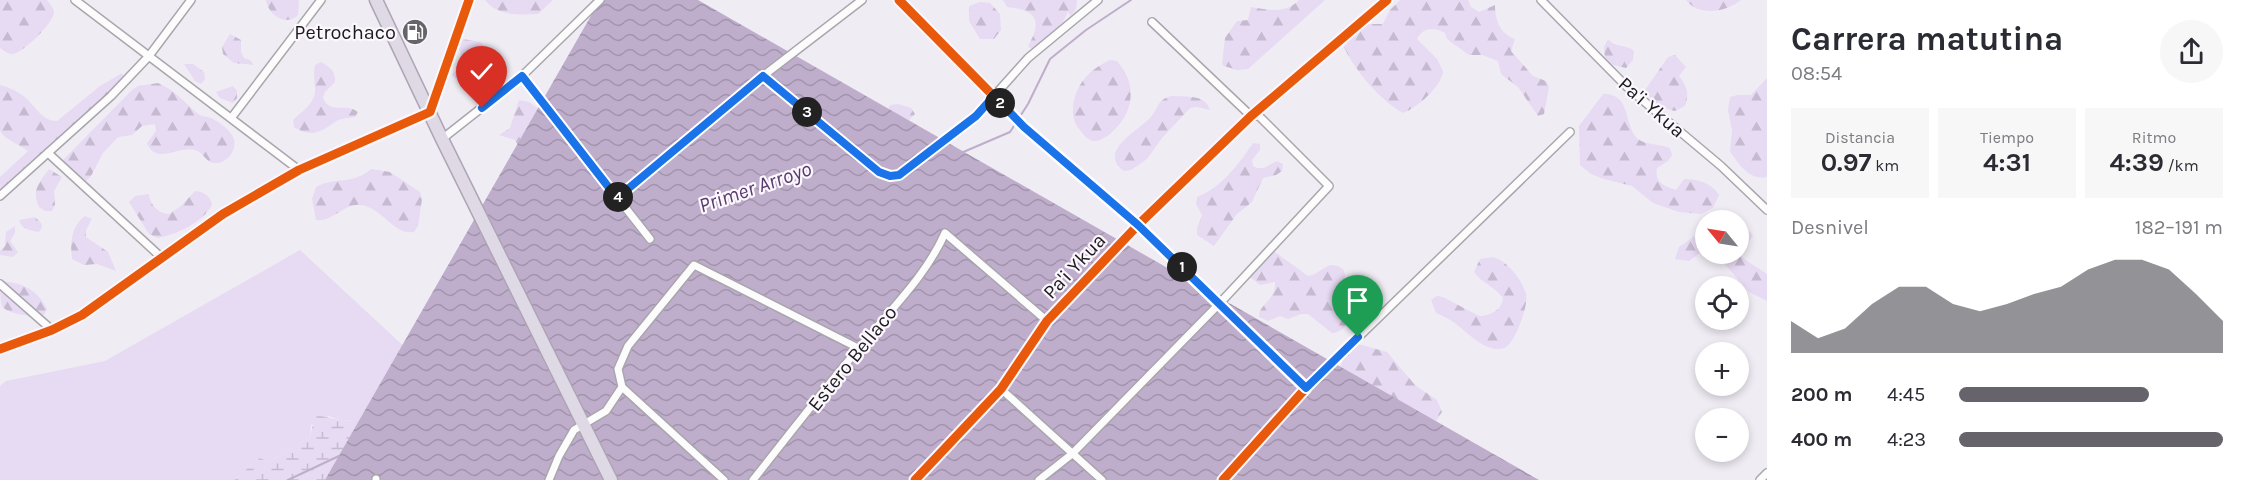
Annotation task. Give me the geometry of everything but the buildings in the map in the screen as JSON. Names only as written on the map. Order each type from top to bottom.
[{"type":"highway","points":[[376,0],[442,139],[611,480]]},
{"type":"street","points":[[75,0],[299,170]]},
{"type":"street","points":[[0,196],[111,96],[149,56],[191,0]]},
{"type":"street","points":[[232,117],[321,0]]},
{"type":"street","points":[[0,350],[52,330],[82,315],[223,214],[299,170],[430,112],[469,0]]},
{"type":"street","points":[[442,139],[522,76],[600,0]]},
{"type":"street","points":[[617,198],[763,76],[862,0]]},
{"type":"street","points":[[899,0],[1014,117],[1138,225],[1306,388]]},
{"type":"street","points":[[763,76],[879,172],[890,176],[899,175],[968,123],[1028,58],[1098,0]]},
{"type":"street","name":"Pa'i Ykua","points":[[915,480],[1000,389],[1047,321],[1138,225],[1251,116],[1387,0]]},
{"type":"street","name":"Pa'i Ykua","points":[[1541,0],[1627,87],[1721,166],[1767,210]]},
{"type":"street","points":[[1039,480],[1072,454],[1220,303],[1329,186],[1258,116],[1251,116],[1152,22]]},
{"type":"street","points":[[522,76],[650,239]]},
{"type":"street","points":[[1223,480],[1306,388],[1570,132]]},
{"type":"street","points":[[48,153],[162,258]]},
{"type":"street","name":"Estero Bellaco","points":[[753,480],[858,348],[918,278],[936,253],[945,232],[1047,321]]},
{"type":"street","points":[[724,480],[622,387],[618,369],[628,346],[694,265],[858,348]]},
{"type":"street","points":[[0,285],[52,330]]},
{"type":"street","points":[[550,478],[574,430],[606,411],[622,387]]},
{"type":"street","points":[[1000,389],[1102,480]]},
{"type":"street","points":[[1760,480],[1767,473]]},
{"type":"green space","points":[[0,0],[47,0],[54,11],[49,23],[37,37],[13,54],[0,48]]},
{"type":"green space","points":[[266,0],[299,0],[298,15],[288,20],[278,18],[270,10]]},
{"type":"green space","points":[[485,0],[553,0],[538,14],[524,14],[502,12]]},
{"type":"green space","points":[[1003,0],[1077,0],[1074,12],[1070,16],[1068,11],[1058,28],[1033,50],[1028,46],[1035,29],[1034,18],[1025,11],[1007,7]]},
{"type":"green space","points":[[1299,0],[1325,0],[1248,69],[1237,70],[1222,64],[1225,38],[1237,21],[1248,20],[1251,7],[1270,10],[1283,9]]},
{"type":"green space","points":[[1400,0],[1468,0],[1471,7],[1479,12],[1495,5],[1499,26],[1515,39],[1511,51],[1533,76],[1546,81],[1549,87],[1544,114],[1538,116],[1518,87],[1501,74],[1498,61],[1482,55],[1469,55],[1447,39],[1445,33],[1433,29],[1422,32],[1417,39],[1437,59],[1443,71],[1434,90],[1403,113],[1386,101],[1361,75],[1344,47],[1361,24],[1383,24],[1390,10]]},
{"type":"green space","points":[[1686,0],[1741,0],[1720,10],[1705,11],[1691,5]]},
{"type":"green space","points":[[980,2],[990,3],[1000,14],[1001,30],[994,39],[980,39],[969,21],[969,6]]},
{"type":"green space","points":[[230,34],[241,40],[241,52],[244,58],[250,60],[254,65],[234,63],[223,54],[222,47]]},
{"type":"green space","points":[[463,39],[480,42],[487,50],[474,75],[455,78],[453,73],[465,64],[459,49]]},
{"type":"green space","points":[[1608,39],[1614,44],[1634,51],[1633,60],[1626,68],[1613,65],[1605,58],[1604,47]]},
{"type":"green space","points":[[1675,55],[1686,67],[1679,76],[1685,86],[1687,97],[1685,106],[1675,111],[1658,104],[1645,90],[1668,57]]},
{"type":"green space","points":[[1110,60],[1117,61],[1128,80],[1129,108],[1125,117],[1111,133],[1101,140],[1093,141],[1086,137],[1075,123],[1074,100],[1087,76]]},
{"type":"green space","points":[[321,62],[332,70],[335,78],[335,82],[325,92],[323,98],[326,103],[330,106],[353,109],[358,112],[355,117],[339,120],[320,131],[311,133],[294,127],[293,120],[308,106],[315,94],[315,65]]},
{"type":"green space","points":[[184,64],[193,64],[204,72],[205,79],[201,84],[195,81]]},
{"type":"green space","points":[[122,73],[125,79],[50,156],[18,182],[0,201],[0,177],[28,151],[5,137],[0,131],[0,85],[26,98],[47,119],[57,121],[100,86]]},
{"type":"green space","points":[[1767,78],[1767,177],[1761,178],[1745,170],[1730,151],[1732,130],[1728,110],[1730,97],[1751,95]]},
{"type":"green space","points":[[158,83],[175,93],[198,114],[211,118],[228,130],[234,140],[231,155],[223,161],[213,163],[195,150],[156,153],[147,143],[156,131],[155,124],[142,126],[132,135],[118,137],[103,153],[86,181],[67,174],[62,161],[132,90],[138,86]]},
{"type":"green space","points":[[233,86],[237,91],[237,98],[233,103],[220,98],[216,92]]},
{"type":"green space","points":[[1603,94],[1619,99],[1626,111],[1633,133],[1638,139],[1670,148],[1672,155],[1668,161],[1657,168],[1657,177],[1661,183],[1676,190],[1684,179],[1704,182],[1713,187],[1719,195],[1713,208],[1695,210],[1695,213],[1679,212],[1653,203],[1632,186],[1591,174],[1580,165],[1579,126]]},
{"type":"green space","points":[[1173,96],[1200,99],[1208,105],[1210,110],[1190,108],[1162,138],[1147,159],[1131,170],[1124,171],[1117,164],[1115,156],[1117,149],[1129,135],[1150,118],[1161,101]]},
{"type":"green space","points":[[519,100],[529,102],[543,112],[522,152],[515,140],[499,135],[510,128]]},
{"type":"green space","points":[[898,104],[911,108],[915,114],[905,124],[882,123],[890,105]]},
{"type":"green space","points":[[1253,143],[1260,144],[1260,150],[1252,160],[1253,166],[1262,168],[1277,161],[1283,164],[1282,171],[1263,178],[1252,202],[1237,214],[1214,246],[1197,235],[1202,215],[1196,204],[1197,197],[1222,181]]},
{"type":"green space","points":[[49,169],[62,177],[54,191],[55,205],[52,211],[45,211],[39,207],[36,190]]},
{"type":"green space","points":[[371,169],[390,172],[420,192],[422,199],[418,226],[414,232],[400,229],[375,210],[360,205],[349,207],[327,219],[316,220],[312,199],[316,187],[357,177]]},
{"type":"green space","points":[[195,191],[209,197],[212,205],[208,211],[188,227],[158,238],[149,234],[129,202],[135,196],[149,194],[155,208],[169,214],[181,206]]},
{"type":"green space","points":[[85,216],[92,219],[86,230],[86,237],[108,252],[116,271],[97,264],[84,265],[72,259],[72,235],[80,220]]},
{"type":"green space","points":[[35,217],[42,224],[38,232],[24,227],[19,220]]},
{"type":"green space","points":[[15,226],[15,233],[10,241],[18,252],[13,257],[0,255],[0,251],[5,246],[6,232]]},
{"type":"green space","points":[[1749,232],[1753,236],[1749,242]]},
{"type":"green space","points":[[1695,236],[1695,256],[1689,261],[1675,259],[1679,247]]},
{"type":"green space","points":[[300,250],[451,390],[377,422],[340,420],[329,416],[311,425],[310,437],[269,462],[260,458],[234,480],[0,480],[0,386],[6,381],[105,361]]},
{"type":"green space","points":[[1275,252],[1308,276],[1331,265],[1344,270],[1343,284],[1332,302],[1346,318],[1346,325],[1343,328],[1332,333],[1308,314],[1288,319],[1280,316],[1268,321],[1259,317],[1261,309],[1271,298],[1275,282],[1260,285],[1250,277],[1268,254]]},
{"type":"green space","points":[[1493,257],[1504,262],[1513,271],[1526,294],[1525,307],[1517,332],[1508,345],[1500,349],[1484,345],[1436,313],[1431,300],[1437,296],[1443,297],[1479,316],[1495,312],[1503,298],[1474,272],[1480,259]]},
{"type":"green space","points":[[1749,262],[1767,274],[1767,301],[1749,292],[1749,276],[1735,276],[1725,264]]},
{"type":"green space","points":[[0,281],[22,285],[34,292],[47,309],[44,315],[22,315],[5,309],[1,304]]},
{"type":"green space","points":[[1358,344],[1387,352],[1415,385],[1437,400],[1442,412],[1434,424],[1240,480],[1340,367],[1346,354]]},
{"type":"green space","points":[[315,415],[340,420],[377,422],[338,480],[234,480],[260,458],[269,462],[310,437]]},
{"type":"water","points":[[600,0],[698,0],[1539,480],[325,480]]},
{"type":"waterway","name":"Primer Arroyo","points":[[961,153],[1010,132],[1028,104],[1050,59],[1086,30],[1131,0]]},
{"type":"waterway","name":"Primer Arroyo","points":[[288,480],[339,456]]},
{"type":"cycle path","points":[[0,349],[52,330],[82,315],[223,214],[299,170],[430,112],[469,0]]},
{"type":"cycle path","points":[[899,0],[1024,127],[1138,225],[1306,388],[1223,480]]},
{"type":"cycle path","points":[[915,480],[1001,389],[1047,321],[1138,225],[1251,116],[1387,0]]},
{"type":"place","name":"Petrochaco","points":[[415,32]]},
{"type":"route","points":[[482,108],[522,76],[617,198],[763,76],[879,172],[890,176],[899,175],[976,116],[994,96],[1024,127],[1138,225],[1306,388],[1358,337]]}]
